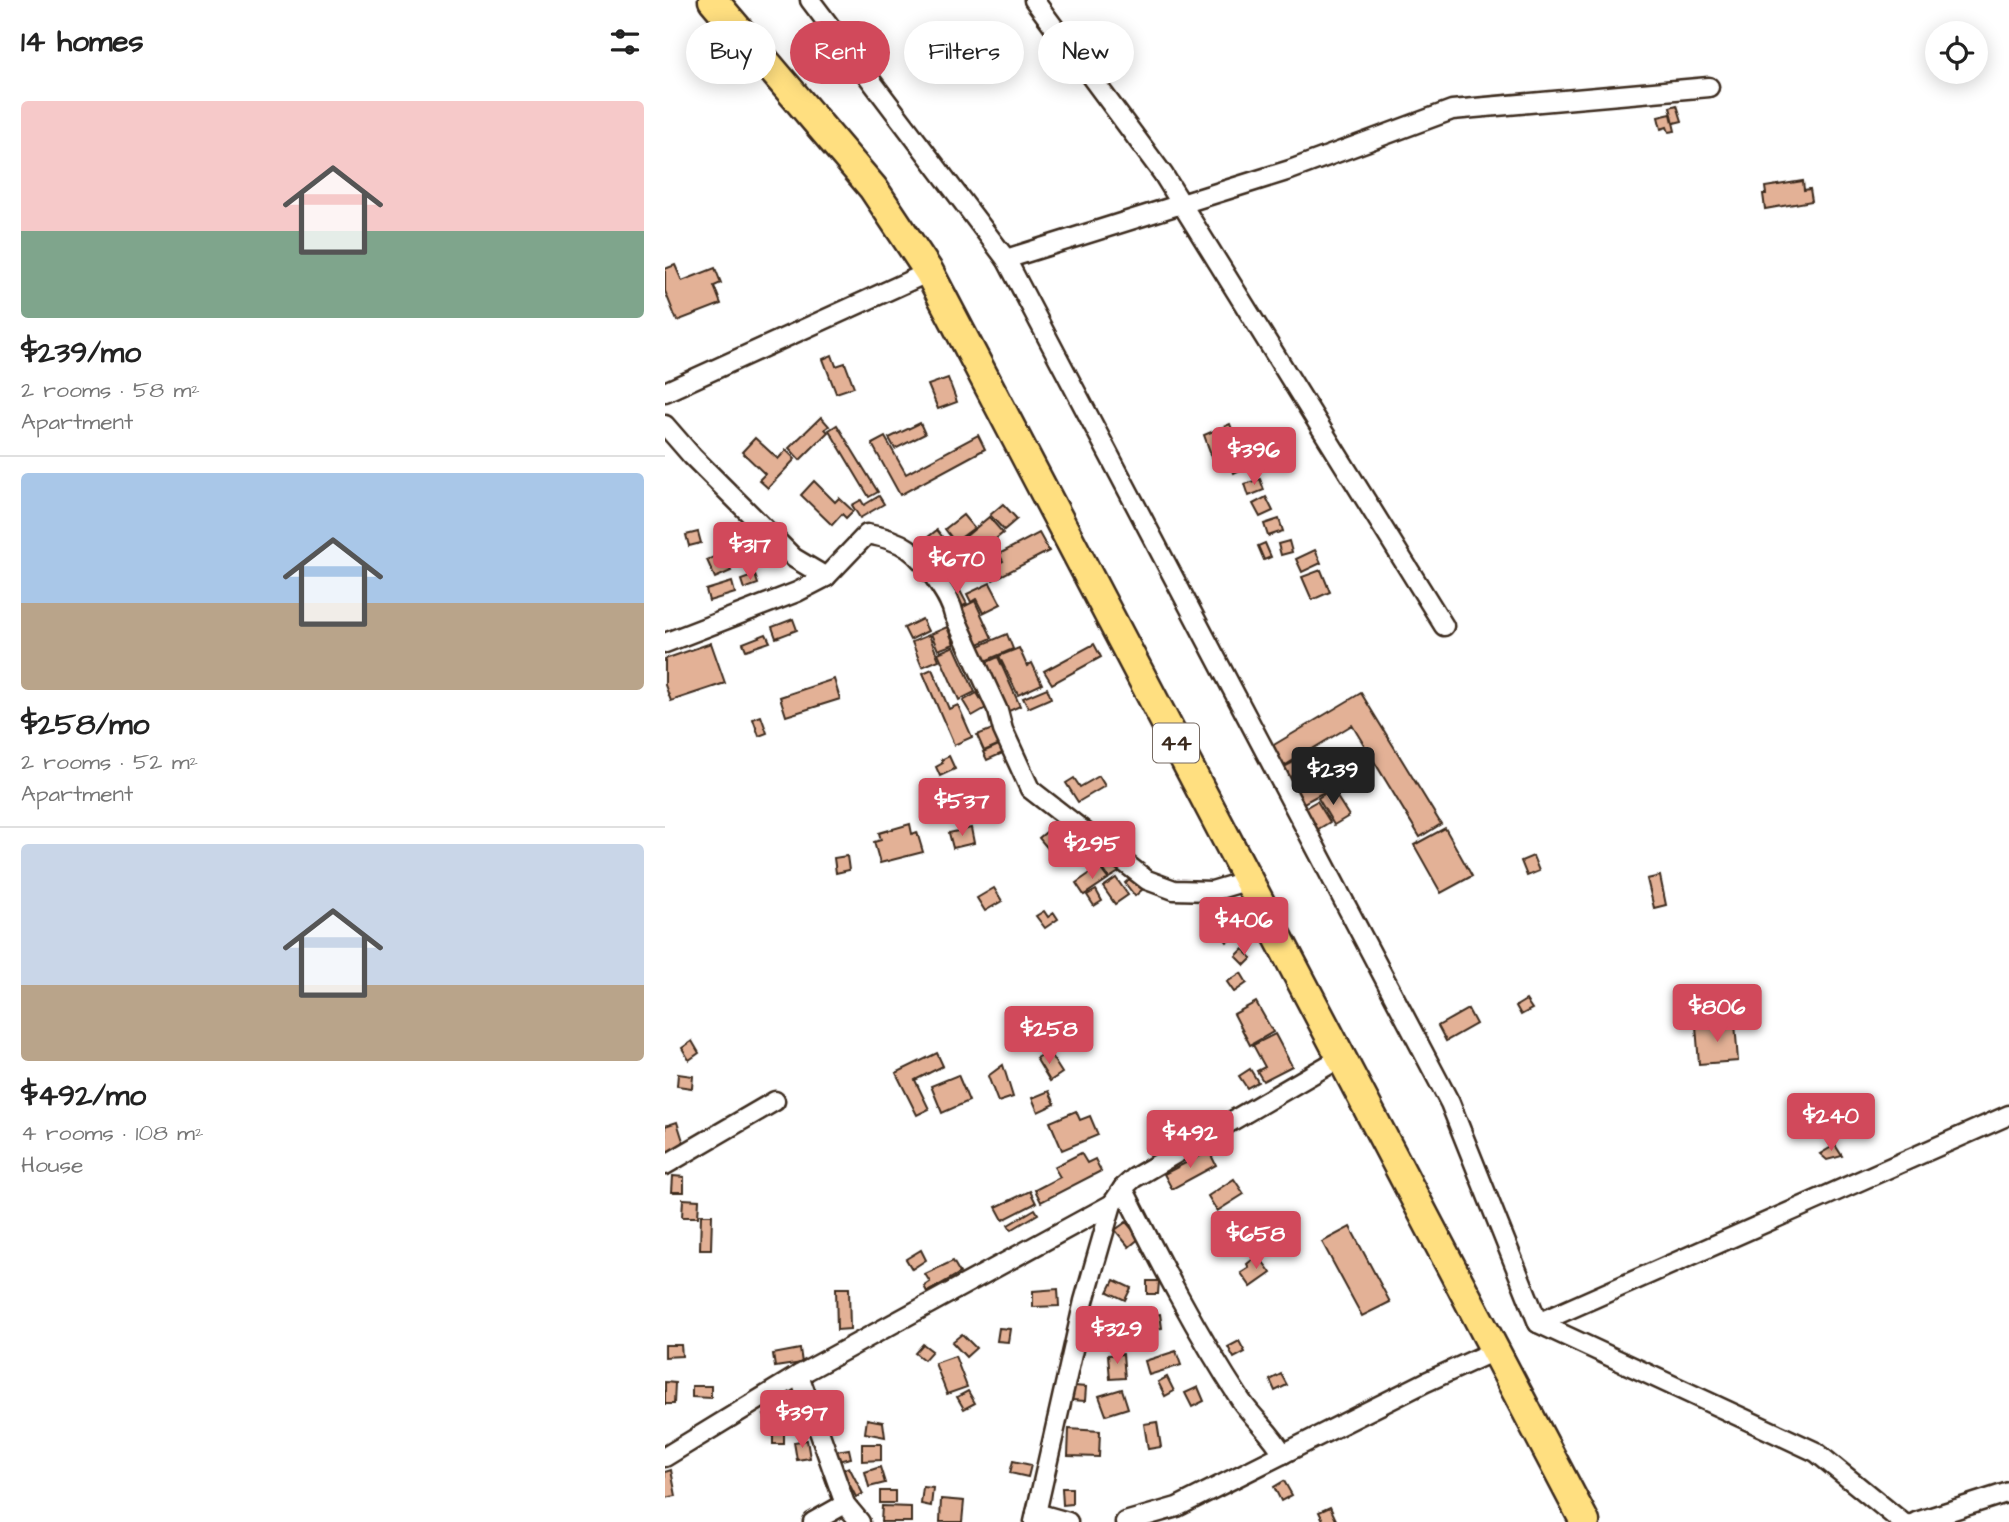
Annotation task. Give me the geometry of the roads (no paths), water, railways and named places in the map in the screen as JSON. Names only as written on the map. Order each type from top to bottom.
[{"type":"main road","name":"44","points":[[713,0],[873,188],[929,272],[1585,1522]]},
{"type":"street","points":[[810,0],[1006,259],[1450,1103],[1538,1323],[1816,1452],[1902,1522]]},
{"type":"street","points":[[1034,0],[1163,174],[1444,626]]},
{"type":"street","points":[[1006,259],[1290,170],[1451,110],[1709,87]]},
{"type":"street","points":[[668,385],[929,272]]},
{"type":"street","points":[[665,425],[692,456],[794,558],[826,577]]},
{"type":"street","points":[[665,643],[797,592],[826,577],[867,534],[890,537],[916,552],[951,602],[954,615],[998,710],[1003,730],[1030,789],[1147,880],[1174,890],[1212,891],[1249,880]]},
{"type":"street","points":[[1068,1522],[1035,1517],[1084,1301],[1112,1204],[1122,1188],[1134,1178],[1342,1057]]},
{"type":"street","points":[[665,1165],[775,1101]]},
{"type":"street","points":[[1538,1323],[2009,1115]]},
{"type":"street","points":[[1122,1188],[1168,1277],[1241,1401],[1277,1443],[1283,1454]]},
{"type":"street","points":[[665,1457],[799,1375],[1112,1204]]},
{"type":"street","points":[[1125,1522],[1177,1507],[1426,1381],[1496,1350]]},
{"type":"street","points":[[799,1375],[845,1504],[860,1522]]},
{"type":"street","points":[[1916,1522],[2009,1492]]},
{"type":"street","points":[[813,1522],[845,1504]]},
{"type":"street","points":[[1177,1507],[1188,1522]]}]
